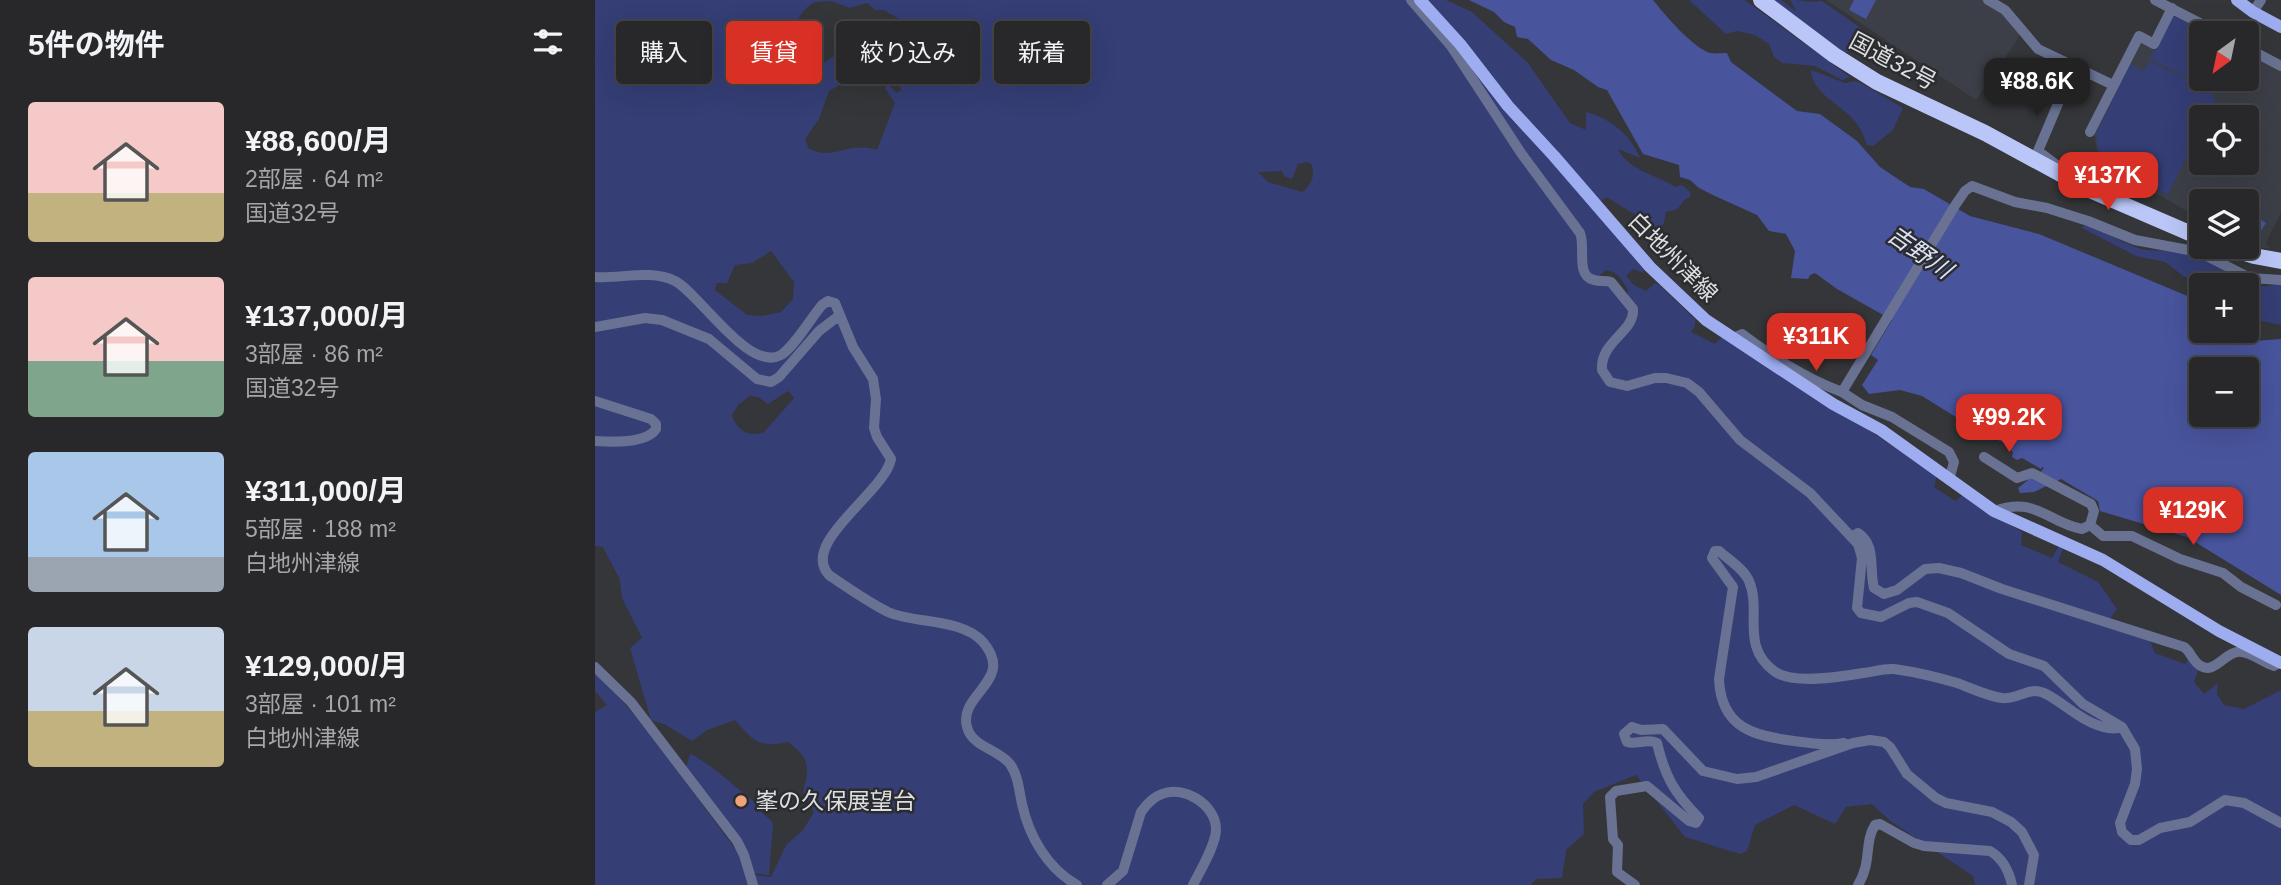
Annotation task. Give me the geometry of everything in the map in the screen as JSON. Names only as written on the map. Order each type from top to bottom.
[{"type":"highway","name":"国道32号","points":[[1761,0],[1834,55],[1877,82],[1985,133],[2092,191],[2189,232]]},
{"type":"highway","points":[[2259,257],[2281,261]]},
{"type":"main road","name":"白地州津線","points":[[1420,0],[1460,44],[1507,106],[1650,267],[1706,320],[1833,404],[1881,430],[1994,511],[2103,561],[2219,631],[2280,663]]},
{"type":"main road","points":[[2237,0],[2281,27]]},
{"type":"street","points":[[1411,0],[1458,56],[1521,153],[1580,233],[1584,244],[1582,266],[1585,275],[1591,280],[1611,282],[1633,309],[1634,314],[1629,323],[1611,343],[1601,362],[1605,377],[1610,383],[1627,386],[1655,378],[1666,378],[1693,387],[1710,403],[1740,440],[1810,493],[1858,544],[1862,558],[1857,608],[1861,613],[1881,617],[1909,603],[1917,602],[1948,613],[2009,654],[2044,666],[2083,704],[2122,727],[2135,749],[2137,769],[2135,784],[2120,823],[2127,838],[2139,840],[2160,828],[2190,822],[2225,800],[2244,803],[2281,823]]},
{"type":"street","points":[[1988,0],[2005,10],[2038,49],[2113,85]]},
{"type":"street","points":[[2155,0],[2196,21]]},
{"type":"street","points":[[2253,12],[2261,0]]},
{"type":"street","points":[[2090,132],[2139,36],[2154,44],[2172,8]]},
{"type":"street","points":[[2259,54],[2281,66]]},
{"type":"street","points":[[2056,59],[2061,83],[2060,99],[2038,151],[2058,166],[2056,172]]},
{"type":"street","points":[[1842,392],[1965,191],[1975,186],[2015,202],[2047,208],[2088,221],[2135,240],[2199,252],[2250,278],[2261,281],[2281,280]]},
{"type":"street","points":[[595,277],[643,275],[671,279],[686,288],[743,345],[756,355],[766,358],[782,354],[826,301],[835,303],[853,347],[873,379],[876,398],[874,428],[891,459],[889,468],[874,490],[849,514],[831,537],[823,555],[823,566],[829,575],[890,612],[945,624],[972,634],[983,642],[990,653],[993,672],[986,686],[969,706],[965,716],[966,726],[973,738],[1004,757],[1012,766],[1031,833],[1050,863],[1077,885]]},
{"type":"street","points":[[595,327],[645,318],[662,320],[709,340],[757,379],[771,382],[779,377],[818,331],[840,315]]},
{"type":"street","points":[[1733,338],[1742,334],[1778,361],[1842,392],[1862,405],[1892,417],[1949,452],[1954,462],[1949,480]]},
{"type":"street","points":[[595,401],[651,419],[656,429],[650,436],[638,439],[595,441]]},
{"type":"street","points":[[1984,457],[2017,478],[2032,473],[2091,504],[2094,515],[2089,525],[2078,528],[2032,508],[2003,508],[1994,511]]},
{"type":"street","points":[[2089,525],[2103,536],[2132,536],[2180,559],[2223,573],[2241,587],[2276,605]]},
{"type":"street","points":[[1852,537],[1858,533],[1870,547],[1874,589],[1884,594],[1897,590],[1925,569],[1939,568],[1961,572],[2002,589],[2184,647],[2197,663],[2205,668],[2212,668],[2237,652],[2244,652],[2274,666],[2280,663]]},
{"type":"street","points":[[2029,885],[2034,861],[2033,850],[2022,832],[2011,822],[1992,812],[1936,798],[1907,774],[1884,742],[1870,740],[1823,744],[1762,737],[1742,726],[1727,711],[1720,693],[1719,679],[1733,587],[1712,558],[1716,551],[1747,577],[1751,586],[1753,626],[1758,651],[1769,667],[1785,677],[1792,679],[1836,676],[1895,669],[1941,678],[2003,698],[2034,690],[2049,695],[2082,718],[2112,729],[2122,727]]},
{"type":"street","points":[[595,667],[631,702],[737,841],[753,885]]},
{"type":"street","points":[[1635,885],[1617,872],[1618,845],[1613,839],[1609,801],[1611,794],[1616,790],[1647,786],[1689,821],[1696,823],[1699,818],[1688,808],[1665,774],[1657,743],[1627,742],[1624,738],[1627,730],[1632,727],[1641,730],[1663,729],[1703,771],[1737,779],[1756,777],[1853,743]]},
{"type":"street","points":[[1107,885],[1123,871],[1141,812],[1156,798],[1168,792],[1184,793],[1203,802],[1214,820],[1215,834],[1193,885]]},
{"type":"street","points":[[1858,885],[1867,865],[1872,830],[1875,825],[1880,824],[1924,846],[1990,851],[1997,855],[2005,866],[2011,885]]},
{"type":"shaded area","points":[[595,0],[1446,0],[1472,12],[1528,63],[1570,123],[1586,130],[1586,112],[1603,118],[1619,129],[1636,150],[1640,158],[1618,149],[1629,162],[1675,187],[1682,185],[1690,192],[1690,197],[1684,200],[1678,209],[1666,212],[1664,223],[1659,229],[1606,197],[1593,207],[1644,270],[1643,273],[1633,269],[1626,276],[1634,285],[1646,291],[1655,283],[1659,285],[1695,319],[1691,332],[1715,344],[1722,337],[1857,423],[1937,476],[1934,487],[1955,501],[1963,495],[2022,532],[2021,545],[2052,558],[2059,546],[2063,549],[2058,562],[2098,582],[2117,609],[2110,619],[2150,640],[2155,653],[2185,664],[2189,658],[2198,670],[2194,682],[2204,694],[2218,683],[2217,694],[2224,705],[2244,709],[2281,690],[2281,885],[1975,885],[1973,876],[1889,820],[1872,804],[1846,807],[1835,824],[1794,805],[1755,825],[1747,851],[1740,854],[1685,837],[1636,775],[1594,792],[1583,804],[1584,834],[1566,850],[1562,878],[1536,879],[1531,885],[595,885],[595,712],[607,705],[595,691],[595,671],[670,760],[739,854],[747,874],[771,877],[786,845],[803,830],[814,812],[803,793],[806,764],[801,753],[788,742],[758,742],[735,720],[707,730],[692,741],[666,725],[651,720],[630,648],[642,638],[622,598],[620,580],[603,547],[595,546]],"holes":[[[1298,164],[1311,164],[1313,172],[1312,180],[1302,192],[1268,182],[1258,172],[1282,171],[1284,176],[1292,179]],[[771,251],[794,282],[793,299],[781,312],[762,316],[747,315],[715,290],[717,283],[727,283],[735,265],[752,263]],[[1584,266],[1588,273],[1597,278],[1606,270],[1619,277],[1628,290],[1627,296],[1636,311],[1630,325],[1626,323],[1630,310],[1606,283],[1591,282],[1581,272]],[[788,391],[794,398],[764,432],[758,434],[740,429],[732,415],[738,405],[750,396],[758,397],[768,404]]]},
{"type":"shaded area","points":[[1689,0],[1745,0],[1850,77],[1842,80],[1815,66],[1782,63],[1774,57],[1769,44],[1755,35],[1737,31],[1726,34]]},
{"type":"shaded area","points":[[1772,0],[1781,0],[1796,11],[1790,0],[1822,1],[1862,29],[1851,51],[1843,53]]},
{"type":"shaded area","points":[[1826,0],[1984,0],[1998,8],[2019,34],[1976,100]]},
{"type":"shaded area","points":[[2172,12],[2189,21],[2189,91],[2259,91],[2259,57],[2281,69],[2281,212],[2266,243],[2270,249],[2259,247],[2259,189],[2189,189],[2189,212],[2099,161],[2094,133],[2139,41],[2154,48]]},
{"type":"shaded area","points":[[2173,15],[2189,24],[2189,39],[2183,51],[2189,41],[2189,79],[2150,59]]},
{"type":"shaded area","points":[[2149,61],[2189,81],[2189,91],[2212,92],[2216,103],[2189,105],[2189,153],[2167,195],[2100,160],[2096,133],[2130,64],[2144,71]]},
{"type":"shaded area","points":[[1811,70],[1845,83],[1861,83],[1903,108],[1893,130],[1873,146],[1867,145],[1854,120],[1821,92],[1812,78]]},
{"type":"shaded area","points":[[2086,224],[2140,249],[2189,253],[2189,259],[2204,259],[2228,273],[2189,273],[2189,279],[2165,262],[2136,256],[2082,228]]},
{"type":"shaded area","points":[[2281,282],[2281,325],[2259,320],[2259,286]]},
{"type":"shaded area","points":[[690,754],[715,770],[762,808],[762,813],[772,821],[769,875],[753,873],[686,767]]},
{"type":"water","name":"吉野川","points":[[1469,0],[1653,0],[1679,30],[1703,50],[1710,53],[1727,53],[1731,62],[1797,111],[1820,114],[1857,141],[1880,167],[1910,187],[1924,189],[1970,216],[2039,234],[2189,297],[2189,343],[2259,343],[2259,341],[2281,339],[2281,595],[2187,537],[2100,511],[2098,501],[2061,479],[2034,492],[2020,493],[2018,488],[2033,476],[2035,478],[2044,468],[2041,469],[2022,458],[2017,460],[2012,457],[2013,453],[2006,444],[1972,427],[1922,396],[1900,390],[1869,394],[1862,385],[1878,360],[1871,355],[1892,320],[1837,289],[1815,273],[1808,279],[1791,278],[1795,251],[1786,234],[1769,231],[1757,215],[1680,177],[1679,165],[1643,154],[1607,90],[1551,60],[1528,39],[1517,37],[1515,27],[1504,22],[1494,12]]},
{"type":"water","points":[[1854,0],[1876,0],[1866,19],[1849,10]]},
{"type":"water","points":[[2259,219],[2266,223],[2259,234]]},
{"type":"place","name":"峯の久保展望台","points":[[741,801]]}]
